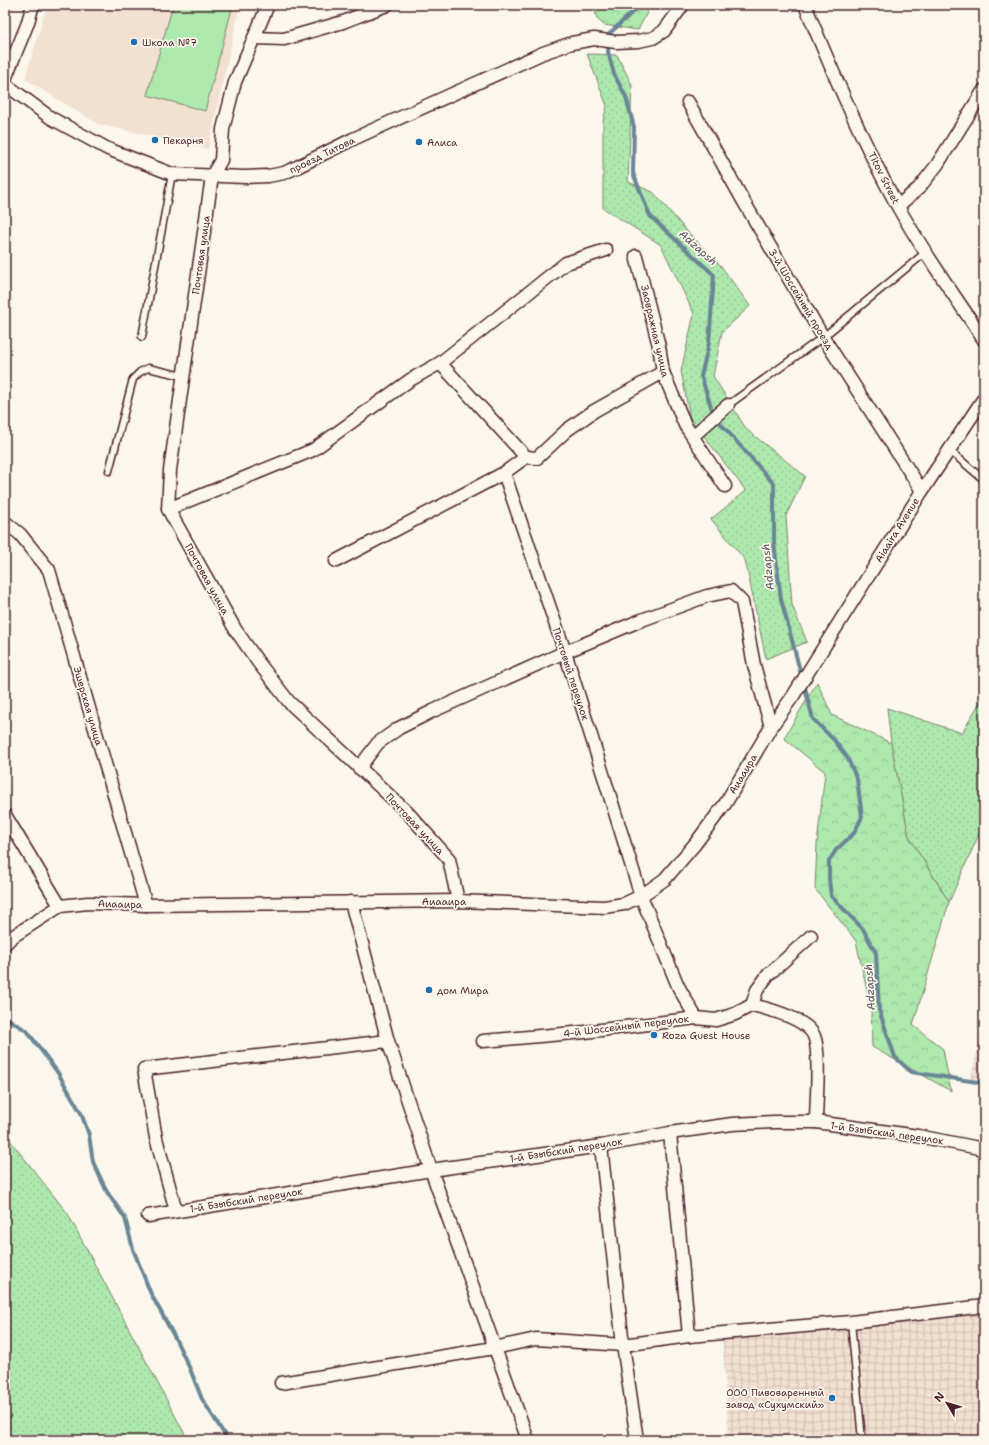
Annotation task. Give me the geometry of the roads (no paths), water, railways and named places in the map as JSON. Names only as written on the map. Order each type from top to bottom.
[{"type":"street","points":[[5,79],[27,25],[33,5]]},
{"type":"street","name":"Почтовая улица","points":[[268,5],[235,82],[224,129],[221,160],[212,176],[170,470],[168,509],[235,629],[258,662],[289,702],[408,813],[449,859],[458,901]]},
{"type":"street","points":[[254,38],[284,38],[343,22],[387,5]]},
{"type":"street","name":"проезд Титова","points":[[5,84],[52,118],[108,149],[172,174],[268,176],[284,173],[353,139],[543,53],[572,43],[594,39],[616,42],[638,41],[653,38],[664,31],[683,5]]},
{"type":"street","name":"Titov Street","points":[[805,5],[849,110],[898,206],[926,252],[984,340]]},
{"type":"street","points":[[898,206],[918,188],[937,165],[984,90]]},
{"type":"street","name":"3-й Шоссейный проезд","points":[[688,102],[823,338],[922,491]]},
{"type":"street","points":[[168,509],[313,450],[410,380],[440,363],[566,263],[606,250]]},
{"type":"street","name":"Заовражная улица","points":[[636,256],[659,346],[663,372],[685,425],[725,486]]},
{"type":"street","points":[[440,363],[526,457]]},
{"type":"street","points":[[336,561],[504,473],[526,457],[537,458],[567,430],[594,411],[663,372]]},
{"type":"street","name":"Aiaaira Avenue","points":[[793,696],[922,491],[984,398]]},
{"type":"street","points":[[692,436],[728,405]]},
{"type":"street","name":"Почтовый переулок","points":[[504,473],[565,652],[641,896],[678,986],[696,1018]]},
{"type":"street","name":"Эшерская улица","points":[[5,522],[20,534],[49,570],[146,905]]},
{"type":"street","points":[[359,768],[378,743],[399,728],[433,711],[565,652],[639,621],[707,596],[731,591],[742,602],[754,665],[771,727]]},
{"type":"street","name":"Аиааира","points":[[5,944],[12,936],[60,906],[88,903],[146,905],[458,901],[604,907],[624,904],[641,896],[665,879],[695,844],[725,804],[771,727],[793,696]]},
{"type":"street","points":[[5,815],[60,906]]},
{"type":"street","points":[[350,902],[388,1041],[431,1170],[528,1440]]},
{"type":"street","points":[[811,936],[768,975],[757,990],[752,1005],[773,1011],[794,1020],[807,1027],[814,1036],[817,1055],[816,1122]]},
{"type":"street","name":"4-й Шоссейный переулок","points":[[484,1042],[585,1032],[696,1018],[716,1020],[735,1014],[752,1005]]},
{"type":"street","points":[[176,1211],[156,1138],[144,1069],[388,1041]]},
{"type":"street","name":"1-й Бзыбский переулок","points":[[148,1216],[431,1170],[601,1146],[670,1133],[732,1124],[816,1122],[918,1136],[984,1148]]},
{"type":"street","points":[[670,1133],[690,1336]]},
{"type":"street","points":[[601,1146],[623,1345],[638,1440]]},
{"type":"street","points":[[281,1383],[494,1348],[536,1339],[623,1345],[690,1336],[851,1322],[984,1306]]},
{"type":"lane","points":[[142,338],[172,174]]},
{"type":"lane","points":[[728,405],[823,338],[926,252]]},
{"type":"lane","points":[[109,471],[133,379],[136,375],[148,368],[183,376]]},
{"type":"lane","points":[[950,450],[984,480]]},
{"type":"lane","points":[[851,1322],[862,1440]]},
{"type":"waterway","name":"Adzapsh","points":[[640,5],[610,33],[608,52],[614,74],[626,97],[634,127],[633,173],[650,216],[714,275],[709,343],[701,376],[714,416],[774,484],[774,543],[781,599],[802,678]]},
{"type":"waterway","name":"Adzapsh","points":[[804,684],[813,719],[834,740],[847,757],[857,779],[862,817],[854,833],[836,850],[829,861],[831,896],[863,929],[876,953],[879,1010],[895,1057],[911,1072],[984,1083]]},
{"type":"waterway","points":[[5,1017],[27,1031],[58,1073],[81,1113],[89,1135],[93,1162],[107,1192],[125,1218],[133,1249],[151,1294],[174,1336],[190,1369],[202,1399],[228,1440]]},
{"type":"place","name":"Школа №7","points":[[134,42]]},
{"type":"place","name":"Пекарня","points":[[155,140]]},
{"type":"place","name":"Алиса","points":[[419,142]]},
{"type":"place","name":"дом Мира","points":[[429,990]]},
{"type":"place","name":"Roza Guest House","points":[[654,1035]]},
{"type":"place","name":"ООО Пивоваренный завод «Сухумский»","points":[[832,1398]]}]
